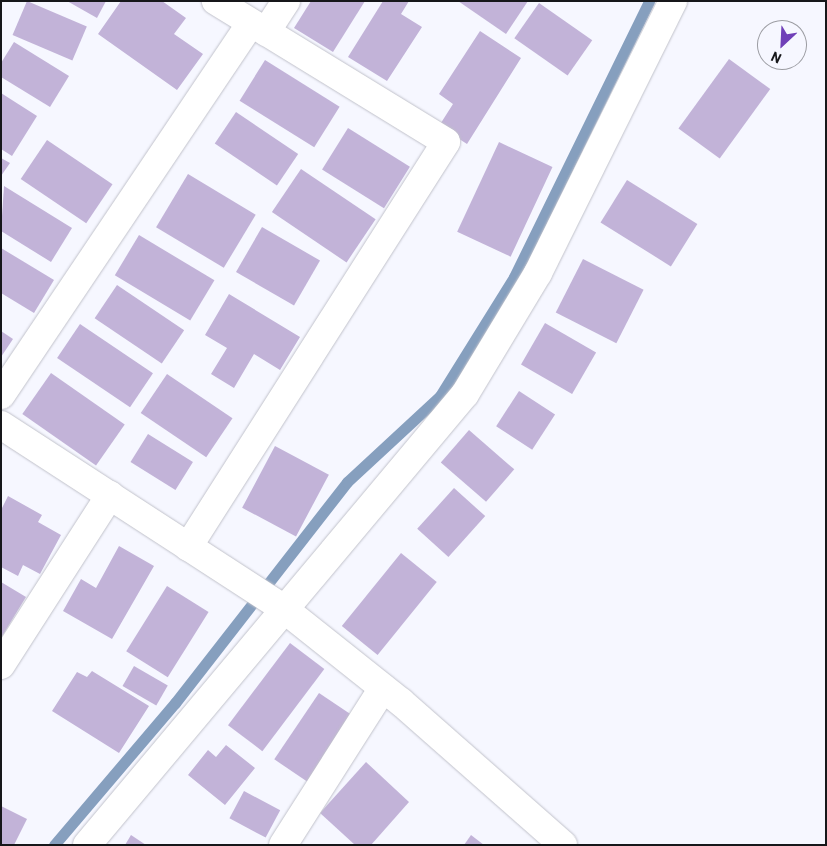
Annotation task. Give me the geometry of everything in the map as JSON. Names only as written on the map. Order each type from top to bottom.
[{"type":"street","points":[[188,547],[446,142],[216,1]]},
{"type":"street","points":[[1,395],[259,27],[286,1]]},
{"type":"street","points":[[87,845],[465,394],[538,273],[673,1]]},
{"type":"street","points":[[1,425],[284,609],[383,688],[563,845]]},
{"type":"street","points":[[1,665],[110,495]]},
{"type":"street","points":[[283,845],[383,688]]},
{"type":"building","points":[[27,1],[87,26],[72,60],[13,35]]},
{"type":"building","points":[[67,1],[106,1],[97,18]]},
{"type":"building","points":[[121,1],[162,1],[186,18],[174,34],[203,54],[177,90],[98,34]]},
{"type":"building","points":[[311,1],[365,1],[333,52],[294,28]]},
{"type":"building","points":[[383,1],[409,1],[401,14],[422,27],[387,81],[348,57]]},
{"type":"building","points":[[458,1],[528,1],[506,34]]},
{"type":"building","points":[[539,3],[592,40],[568,76],[514,38]]},
{"type":"building","points":[[480,31],[521,58],[467,144],[439,126],[453,104],[439,94]]},
{"type":"building","points":[[14,42],[69,76],[50,107],[1,77],[1,63]]},
{"type":"building","points":[[729,59],[770,89],[720,159],[678,129]]},
{"type":"building","points":[[265,60],[340,107],[314,147],[240,101]]},
{"type":"building","points":[[1,93],[37,116],[12,156],[1,149]]},
{"type":"building","points":[[236,112],[298,154],[277,185],[215,144]]},
{"type":"building","points":[[348,128],[410,167],[384,208],[322,170]]},
{"type":"building","points":[[47,140],[112,184],[86,223],[21,179]]},
{"type":"building","points":[[499,142],[552,167],[511,257],[457,232]]},
{"type":"building","points":[[1,158],[10,163],[1,176]]},
{"type":"building","points":[[301,169],[376,219],[347,262],[272,212]]},
{"type":"building","points":[[188,174],[256,215],[224,268],[156,227]]},
{"type":"building","points":[[627,180],[697,224],[671,266],[601,222]]},
{"type":"building","points":[[4,186],[72,228],[51,262],[1,231]]},
{"type":"building","points":[[262,227],[320,260],[294,306],[236,272]]},
{"type":"building","points":[[139,235],[214,280],[190,321],[115,275]]},
{"type":"building","points":[[1,248],[54,280],[34,313],[1,293]]},
{"type":"building","points":[[583,259],[644,290],[616,343],[556,312]]},
{"type":"building","points":[[117,285],[184,330],[162,363],[95,318]]},
{"type":"building","points":[[229,294],[300,337],[280,370],[254,354],[234,388],[211,374],[227,348],[205,335]]},
{"type":"building","points":[[545,323],[596,352],[572,394],[521,365]]},
{"type":"building","points":[[80,324],[153,373],[130,407],[57,358]]},
{"type":"building","points":[[1,331],[13,339],[1,357]]},
{"type":"building","points":[[51,373],[125,425],[96,466],[22,414]]},
{"type":"building","points":[[167,374],[232,418],[206,457],[141,413]]},
{"type":"building","points":[[519,391],[555,414],[532,450],[496,426]]},
{"type":"building","points":[[469,430],[514,469],[486,502],[441,462]]},
{"type":"building","points":[[148,434],[193,462],[175,490],[131,462]]},
{"type":"building","points":[[275,446],[329,475],[296,536],[242,508]]},
{"type":"building","points":[[454,488],[485,516],[448,557],[417,529]]},
{"type":"building","points":[[8,496],[42,515],[38,522],[61,535],[40,574],[23,565],[18,576],[1,567],[1,510]]},
{"type":"building","points":[[119,546],[154,566],[112,639],[63,611],[81,579],[96,588]]},
{"type":"building","points":[[401,553],[437,582],[378,655],[342,626]]},
{"type":"building","points":[[1,582],[26,597],[1,638]]},
{"type":"building","points":[[167,586],[209,612],[168,677],[126,651]]},
{"type":"building","points":[[290,643],[324,669],[262,751],[228,725]]},
{"type":"building","points":[[134,666],[168,686],[156,705],[122,686]]},
{"type":"building","points":[[92,671],[149,706],[119,753],[52,711],[77,672],[87,677]]},
{"type":"building","points":[[319,693],[352,715],[307,782],[274,759]]},
{"type":"building","points":[[226,745],[255,768],[225,805],[188,775],[208,750],[216,757]]},
{"type":"building","points":[[366,762],[409,802],[371,845],[355,845],[320,813]]},
{"type":"building","points":[[244,791],[280,810],[266,838],[229,818]]},
{"type":"building","points":[[1,806],[27,819],[14,845],[1,845]]},
{"type":"building","points":[[131,835],[146,845],[125,845]]},
{"type":"building","points":[[471,835],[484,845],[464,845]]},
{"type":"waterway","points":[[54,845],[175,703],[347,482],[440,396],[514,277],[649,1]]}]
